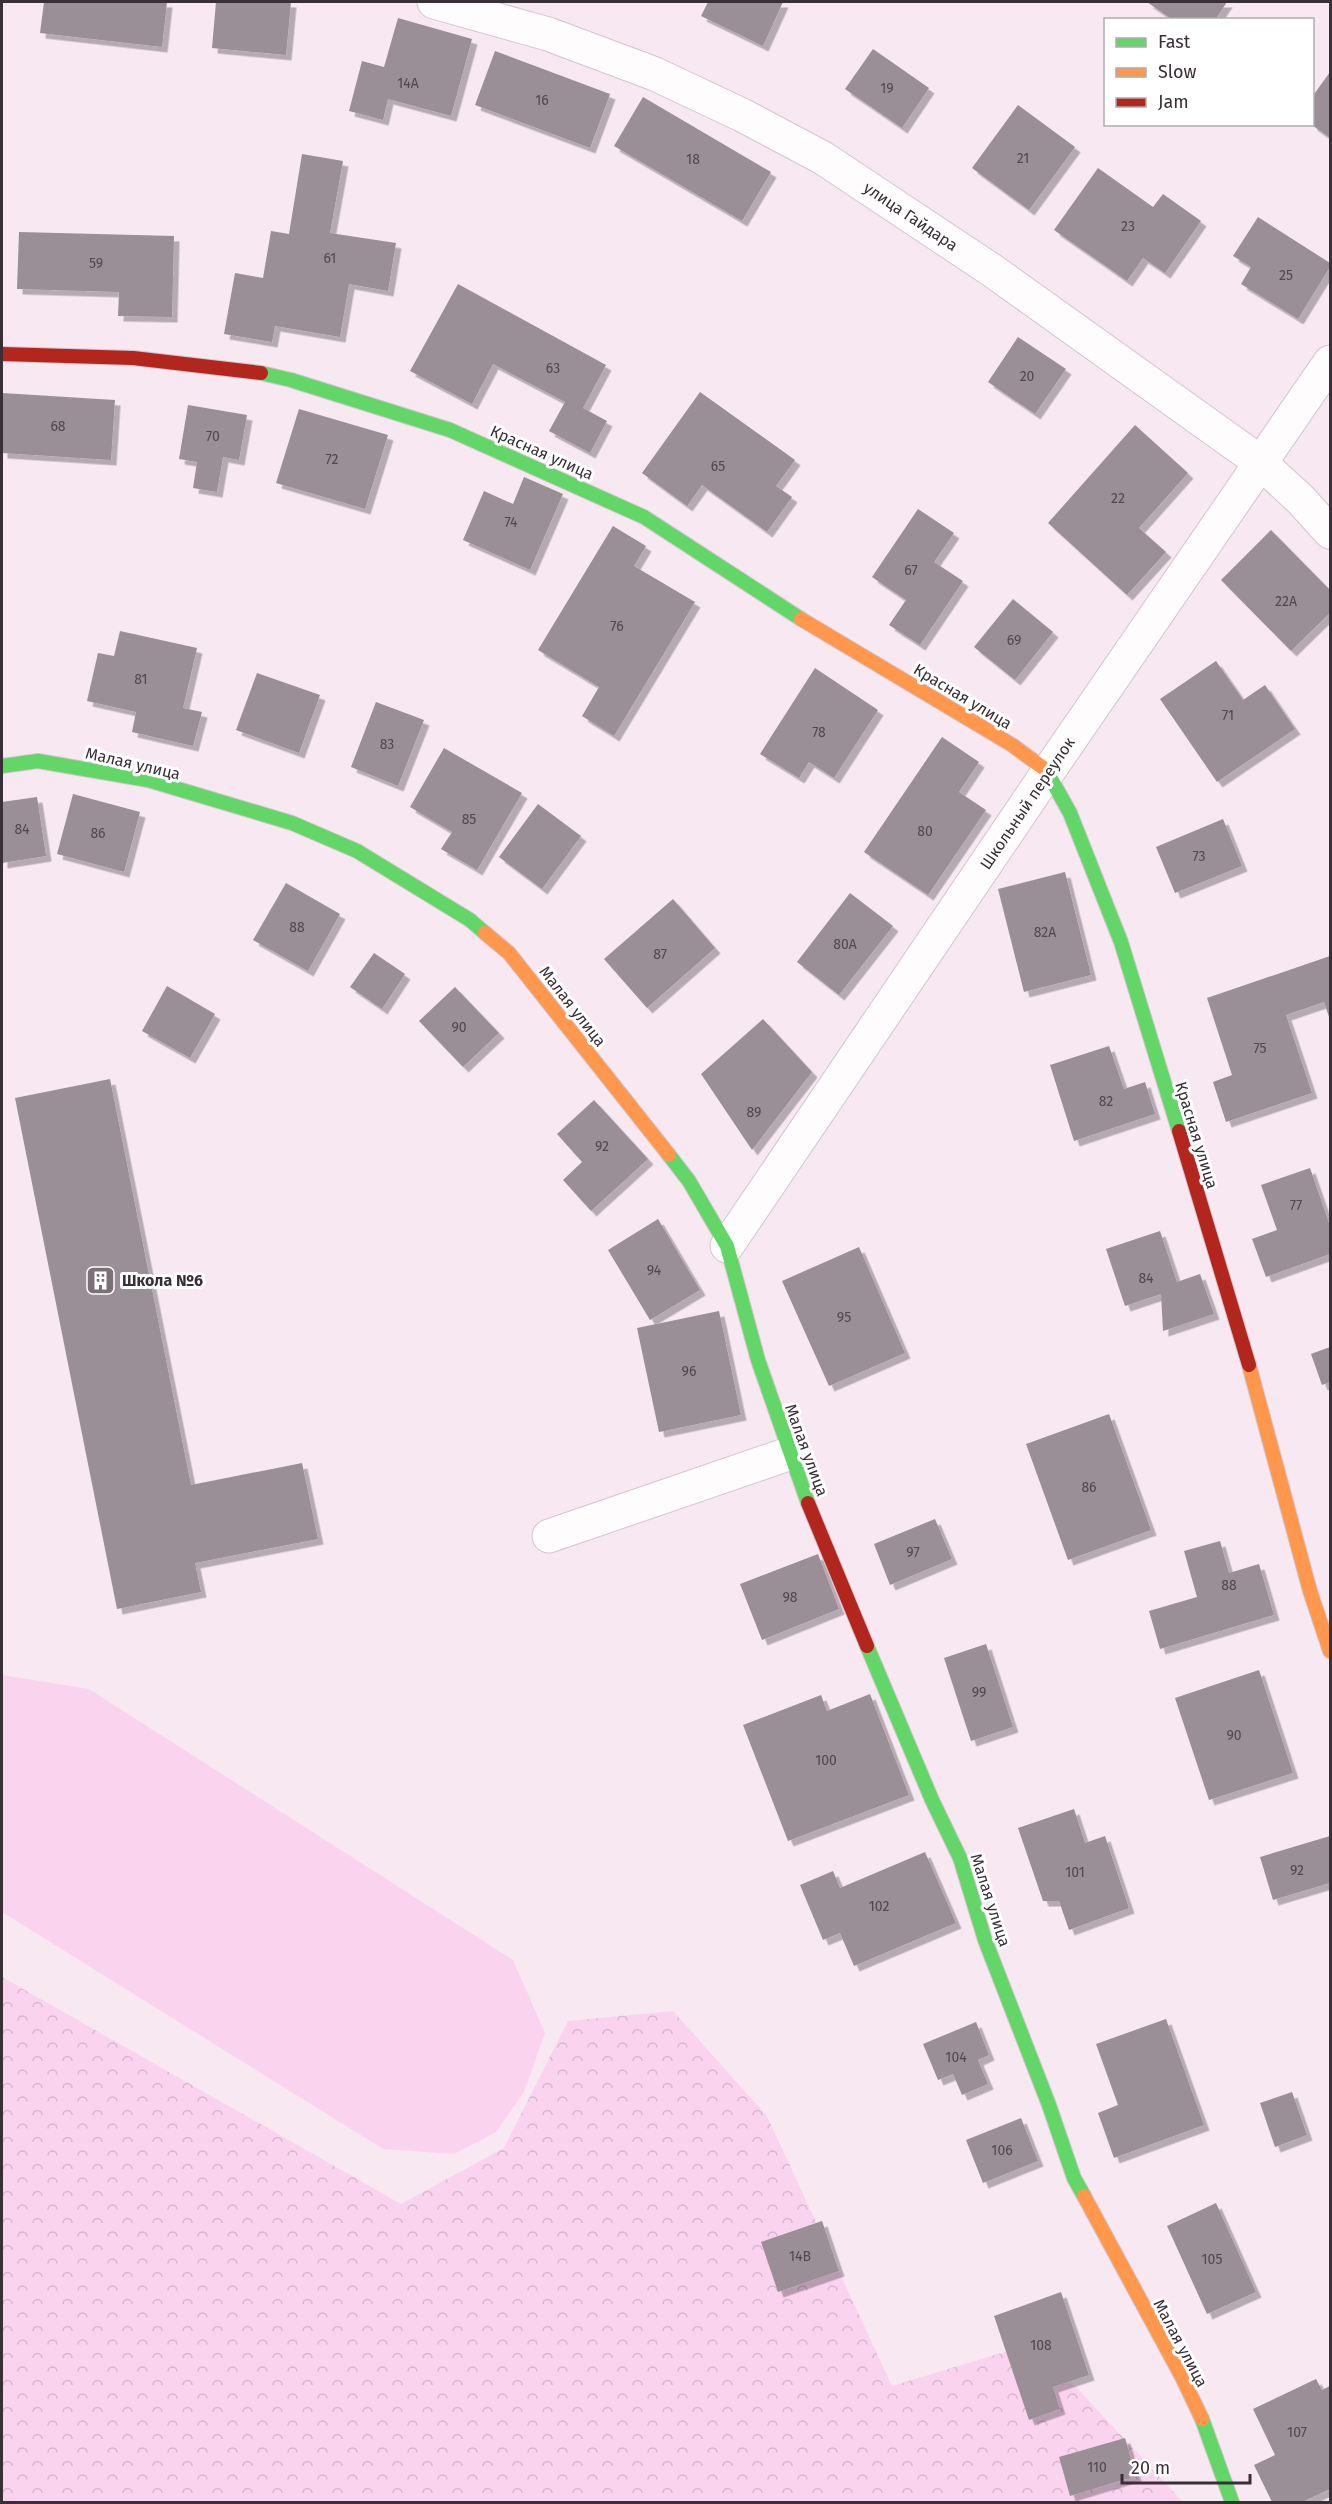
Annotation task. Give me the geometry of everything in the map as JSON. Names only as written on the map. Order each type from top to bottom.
[{"type":"street","name":"улица Гайдара","points":[[434,2],[548,34],[656,74],[742,114],[823,158],[993,272],[1260,462],[1300,499],[1330,532]]},
{"type":"street","name":"Красная улица","points":[[2,354],[133,358],[245,370],[291,380],[450,430],[644,517],[827,636],[1012,745],[1048,772],[1070,813],[1121,942],[1231,1299],[1310,1591],[1330,1651]]},
{"type":"street","name":"Школьный переулок","points":[[727,1246],[1048,772],[1330,362]]},
{"type":"street","name":"Малая улица","points":[[2,766],[38,761],[148,780],[292,823],[357,852],[470,920],[509,953],[689,1181],[727,1246],[758,1360],[819,1530],[932,1800],[960,1858],[985,1940],[1045,2095],[1074,2178],[1182,2377],[1207,2429],[1232,2502]]},
{"type":"street","points":[[549,1536],[791,1453]]},
{"type":"green space","points":[[2,1675],[89,1689],[513,1960],[545,2033],[524,2092],[496,2132],[454,2154],[383,2149],[2,1912]]},
{"type":"green space","points":[[2,1977],[401,2204],[504,2148],[568,2021],[673,2011],[767,2116],[892,2386],[1035,2343],[1183,2502],[2,2502]]},
{"type":"building","points":[[44,2],[167,2],[162,47],[40,33]]},
{"type":"building","points":[[216,2],[291,2],[286,55],[212,48]]},
{"type":"building","points":[[708,2],[783,2],[763,46],[701,16]]},
{"type":"building","points":[[1147,2],[1227,2],[1216,18],[1170,18]]},
{"type":"building","points":[[398,18],[472,39],[451,116],[388,99],[383,120],[349,111],[362,61],[384,67]]},
{"type":"building","points":[[873,49],[929,88],[902,128],[845,89]]},
{"type":"building","points":[[495,51],[610,94],[590,148],[475,105]]},
{"type":"building","points":[[1330,72],[1330,138],[1313,126],[1314,94]]},
{"type":"building","points":[[643,97],[771,172],[742,221],[614,146]]},
{"type":"building","points":[[1018,105],[1075,147],[1029,210],[972,168]]},
{"type":"building","points":[[302,154],[343,161],[330,233],[396,243],[388,291],[349,284],[340,337],[275,326],[272,342],[224,334],[235,273],[263,278],[271,231],[289,234]]},
{"type":"building","points":[[1098,168],[1153,207],[1163,194],[1201,221],[1165,273],[1143,258],[1127,281],[1054,230]]},
{"type":"building","points":[[1258,217],[1330,263],[1330,267],[1298,319],[1241,284],[1251,267],[1233,256]]},
{"type":"building","points":[[19,232],[174,236],[172,317],[118,316],[119,292],[17,289]]},
{"type":"building","points":[[458,284],[606,365],[583,408],[607,421],[590,453],[549,431],[565,402],[493,364],[472,404],[410,371]]},
{"type":"building","points":[[1018,337],[1066,369],[1035,414],[988,382]]},
{"type":"building","points":[[700,392],[795,460],[776,486],[792,497],[767,532],[702,485],[687,506],[642,473]]},
{"type":"building","points":[[2,393],[115,400],[111,460],[2,453]]},
{"type":"building","points":[[188,405],[247,415],[239,460],[223,457],[217,492],[193,488],[197,462],[179,459]]},
{"type":"building","points":[[299,409],[388,435],[365,509],[276,483]]},
{"type":"building","points":[[1135,425],[1188,473],[1139,528],[1166,552],[1127,595],[1048,523]]},
{"type":"building","points":[[524,477],[563,494],[530,570],[463,540],[484,491],[513,504]]},
{"type":"building","points":[[918,509],[954,533],[934,562],[963,581],[920,645],[889,625],[906,600],[872,577]]},
{"type":"building","points":[[613,526],[646,546],[634,566],[695,602],[614,736],[582,716],[599,687],[538,650]]},
{"type":"building","points":[[1271,530],[1330,590],[1330,613],[1291,651],[1221,580]]},
{"type":"building","points":[[1013,599],[1053,632],[1015,680],[974,647]]},
{"type":"building","points":[[120,631],[197,648],[183,708],[202,712],[193,746],[132,732],[136,712],[87,701],[98,653],[114,656]]},
{"type":"building","points":[[1216,661],[1243,700],[1265,685],[1295,729],[1217,782],[1160,699]]},
{"type":"building","points":[[815,668],[878,710],[834,778],[809,762],[799,778],[760,754]]},
{"type":"building","points":[[257,673],[320,695],[299,753],[236,730]]},
{"type":"building","points":[[376,702],[424,720],[398,786],[351,767]]},
{"type":"building","points":[[942,737],[979,762],[959,792],[986,810],[928,895],[864,852]]},
{"type":"building","points":[[444,748],[522,793],[477,870],[441,849],[452,832],[410,807]]},
{"type":"building","points":[[73,794],[140,812],[124,872],[57,854]]},
{"type":"building","points":[[37,797],[46,856],[2,863],[2,802]]},
{"type":"building","points":[[538,804],[581,836],[542,889],[499,857]]},
{"type":"building","points":[[1223,819],[1242,866],[1175,893],[1156,847]]},
{"type":"building","points":[[1065,872],[1091,975],[1024,992],[998,889]]},
{"type":"building","points":[[286,883],[340,914],[308,971],[253,940]]},
{"type":"building","points":[[850,893],[893,926],[839,995],[797,962]]},
{"type":"building","points":[[673,899],[715,948],[647,1008],[604,959]]},
{"type":"building","points":[[374,953],[405,974],[382,1009],[350,987]]},
{"type":"building","points":[[1330,956],[1330,1020],[1324,1002],[1286,1015],[1312,1093],[1226,1122],[1213,1082],[1232,1075],[1207,998]]},
{"type":"building","points":[[167,986],[215,1014],[190,1058],[142,1031]]},
{"type":"building","points":[[455,987],[499,1033],[463,1067],[419,1021]]},
{"type":"building","points":[[763,1019],[812,1072],[752,1150],[701,1074]]},
{"type":"building","points":[[1109,1046],[1124,1089],[1145,1082],[1155,1114],[1074,1141],[1050,1065]]},
{"type":"building","name":"Школа №6","points":[[110,1079],[191,1485],[302,1463],[318,1539],[195,1563],[201,1592],[117,1609],[15,1098]]},
{"type":"building","points":[[594,1100],[648,1159],[591,1211],[563,1180],[582,1162],[557,1134]]},
{"type":"building","points":[[1310,1168],[1330,1226],[1330,1254],[1266,1277],[1252,1239],[1277,1230],[1261,1185]]},
{"type":"building","points":[[658,1219],[700,1290],[650,1320],[608,1250]]},
{"type":"building","points":[[1160,1231],[1177,1282],[1200,1274],[1214,1314],[1163,1331],[1161,1294],[1125,1306],[1106,1249]]},
{"type":"building","points":[[859,1247],[905,1353],[829,1386],[782,1281]]},
{"type":"building","points":[[719,1311],[741,1415],[659,1432],[637,1328]]},
{"type":"building","points":[[1330,1347],[1330,1382],[1322,1385],[1311,1354]]},
{"type":"building","points":[[1109,1414],[1151,1530],[1068,1560],[1026,1444]]},
{"type":"building","points":[[935,1519],[952,1559],[890,1585],[874,1544]]},
{"type":"building","points":[[1220,1541],[1229,1573],[1259,1564],[1274,1615],[1160,1649],[1149,1611],[1197,1597],[1184,1551]]},
{"type":"building","points":[[818,1554],[839,1609],[762,1640],[740,1584]]},
{"type":"building","points":[[986,1644],[1013,1727],[971,1741],[944,1658]]},
{"type":"building","points":[[1259,1670],[1293,1773],[1209,1800],[1175,1698]]},
{"type":"building","points":[[870,1694],[909,1795],[788,1841],[743,1725],[821,1695],[827,1711]]},
{"type":"building","points":[[1074,1809],[1085,1843],[1105,1836],[1129,1908],[1069,1930],[1059,1901],[1043,1901],[1018,1828]]},
{"type":"building","points":[[1330,1836],[1330,1883],[1273,1900],[1260,1857]]},
{"type":"building","points":[[925,1852],[956,1923],[854,1966],[840,1933],[823,1940],[800,1885],[833,1871],[840,1888]]},
{"type":"building","points":[[1166,2019],[1204,2125],[1114,2158],[1098,2113],[1118,2105],[1096,2044]]},
{"type":"building","points":[[976,2022],[989,2055],[978,2060],[988,2084],[962,2095],[953,2074],[938,2080],[923,2044]]},
{"type":"building","points":[[1292,2092],[1307,2135],[1275,2147],[1260,2103]]},
{"type":"building","points":[[1021,2118],[1038,2161],[983,2183],[966,2140]]},
{"type":"building","points":[[1216,2203],[1256,2292],[1207,2314],[1167,2226]]},
{"type":"building","points":[[822,2221],[839,2271],[778,2292],[761,2242]]},
{"type":"building","points":[[1061,2292],[1089,2375],[1053,2387],[1060,2409],[1029,2420],[994,2316]]},
{"type":"building","points":[[1316,2379],[1322,2390],[1330,2386],[1330,2489],[1302,2502],[1272,2502],[1254,2465],[1275,2455],[1253,2409]]},
{"type":"building","points":[[1125,2438],[1136,2476],[1070,2496],[1059,2457]]},
{"type":"traffic: fast","points":[[261,373],[291,380],[450,430],[644,517],[801,619]]},
{"type":"traffic: fast","points":[[2,766],[38,761],[148,780],[292,823],[357,851],[470,920],[485,933]]},
{"type":"traffic: fast","points":[[1046,770],[1070,813],[1121,942],[1179,1131]]},
{"type":"traffic: fast","points":[[669,1155],[689,1181],[727,1246],[758,1360],[808,1503]]},
{"type":"traffic: fast","points":[[867,1646],[932,1800],[960,1858],[985,1940],[1049,2105],[1074,2178],[1084,2196]]},
{"type":"traffic: fast","points":[[1202,2419],[1232,2502]]},
{"type":"traffic: slow","points":[[801,619],[1012,745],[1046,770]]},
{"type":"traffic: slow","points":[[485,933],[509,953],[669,1155]]},
{"type":"traffic: slow","points":[[1249,1365],[1310,1591],[1330,1651]]},
{"type":"traffic: slow","points":[[1084,2196],[1182,2377],[1202,2419]]},
{"type":"traffic: jam","points":[[2,354],[133,358],[261,373]]},
{"type":"traffic: jam","points":[[1179,1131],[1249,1365]]},
{"type":"traffic: jam","points":[[808,1503],[867,1646]]},
{"type":"place","name":"Школа №6","points":[[101,1280]]}]
